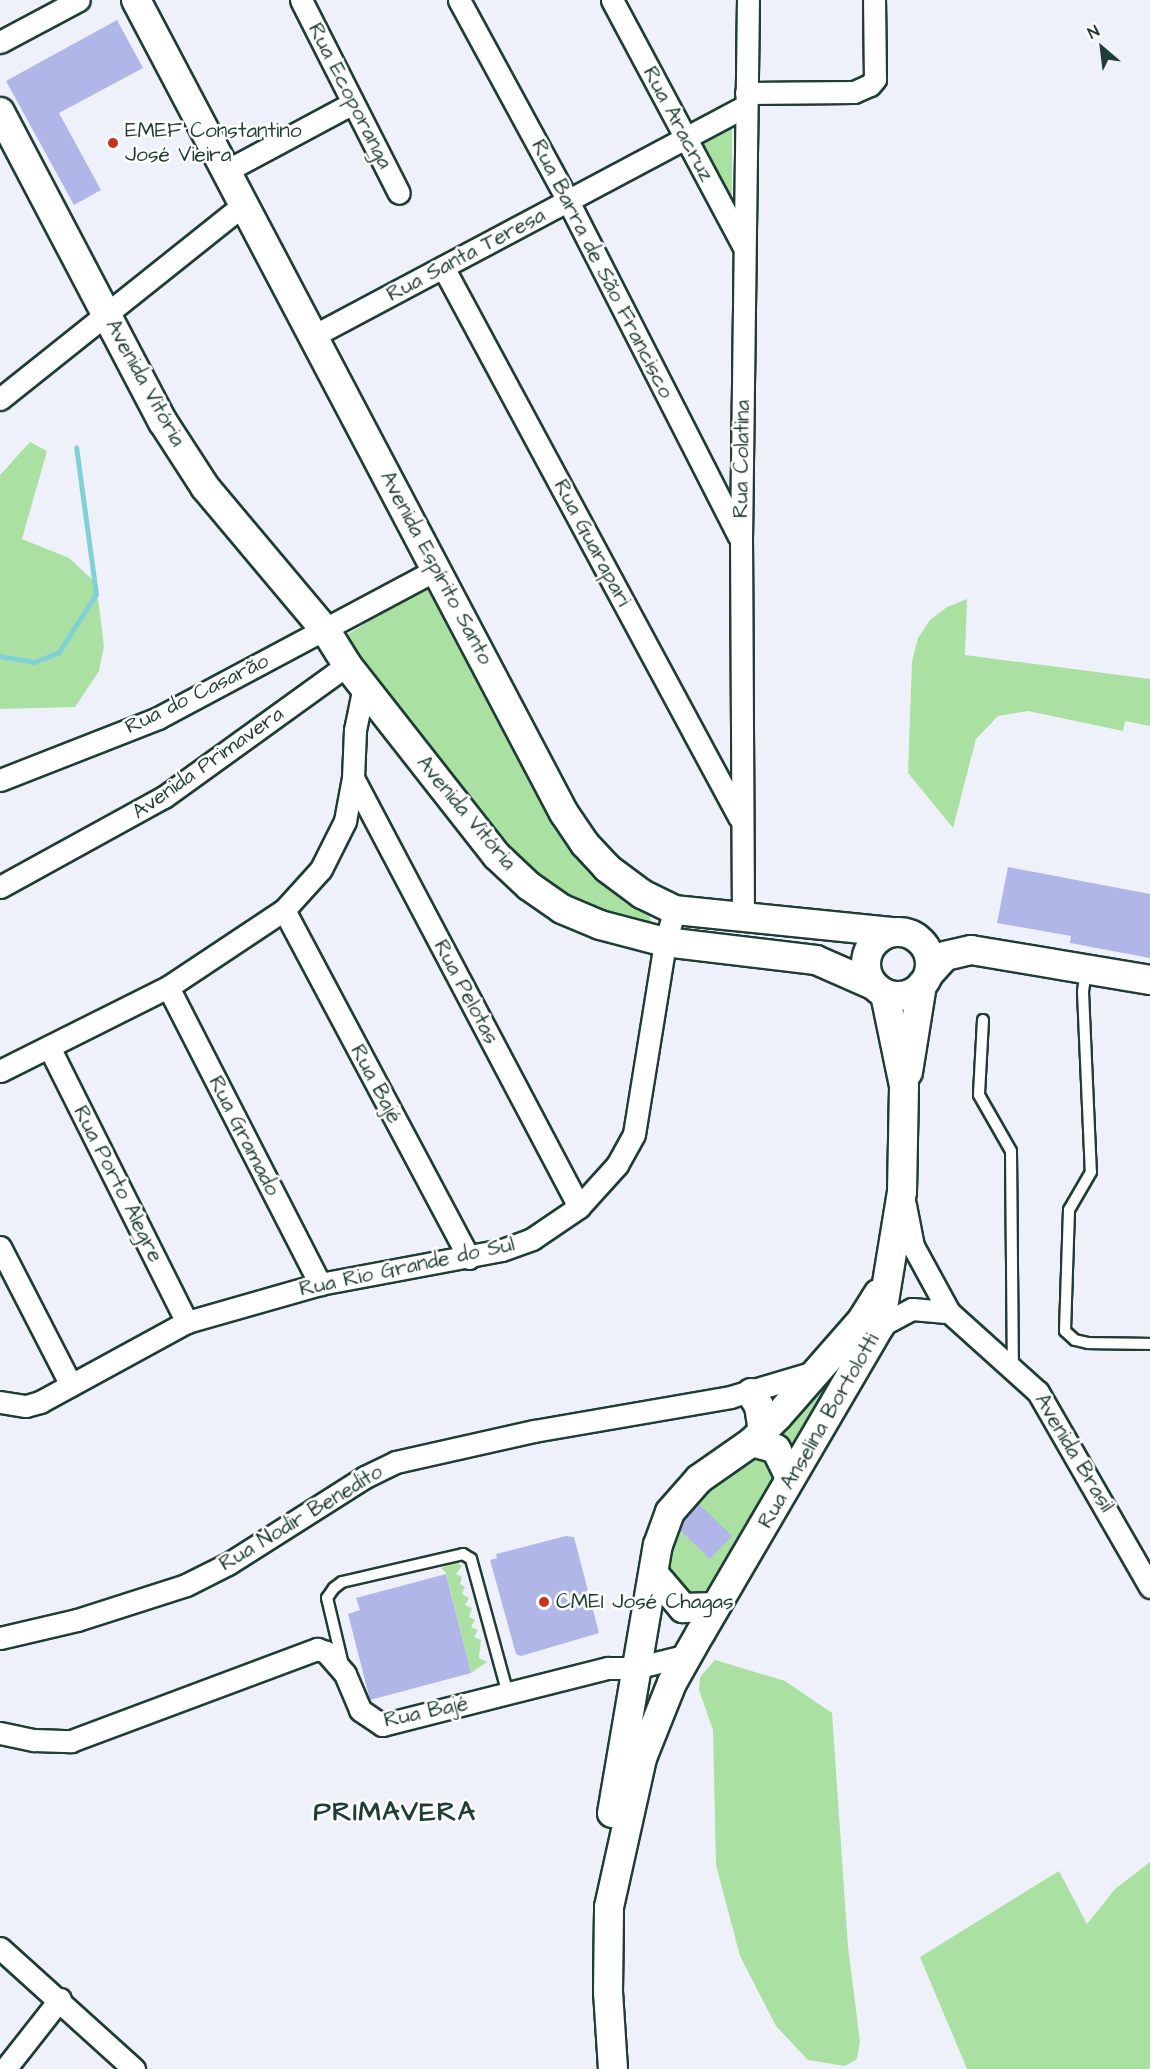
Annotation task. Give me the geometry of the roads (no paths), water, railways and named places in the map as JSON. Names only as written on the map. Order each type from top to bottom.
[{"type":"street","points":[[0,42],[79,0]]},
{"type":"street","name":"Avenida Espírito Santo","points":[[136,0],[564,813],[585,844],[607,868],[642,894],[675,910],[944,937],[971,950]]},
{"type":"street","name":"Rua Ecoporanga","points":[[301,0],[399,193]]},
{"type":"street","name":"Rua Barra de São Francisco","points":[[459,0],[568,201],[741,540]]},
{"type":"street","name":"Rua Aracruz","points":[[612,0],[745,248]]},
{"type":"street","name":"Rua Colatina","points":[[743,918],[741,540],[748,0]]},
{"type":"street","points":[[746,100],[854,92],[870,85],[875,79],[874,0]]},
{"type":"street","name":"Rua Santa Teresa","points":[[313,336],[685,138],[746,100]]},
{"type":"street","points":[[226,171],[353,103]]},
{"type":"street","name":"Avenida Vitória","points":[[0,112],[163,422],[206,486],[326,631],[356,676],[496,856],[529,886],[561,909],[590,921],[658,940],[816,960],[879,990]]},
{"type":"street","points":[[2,393],[107,314],[243,205]]},
{"type":"street","name":"Rua Guarapari","points":[[444,267],[741,820]]},
{"type":"street","points":[[326,631],[437,569]]},
{"type":"street","name":"Rua do Casarão","points":[[0,780],[158,718],[326,631]]},
{"type":"street","points":[[0,1071],[168,987],[284,910],[321,869],[345,821],[353,778],[356,676]]},
{"type":"street","name":"Avenida Primavera","points":[[0,887],[164,797],[356,676]]},
{"type":"street","name":"Rua Pelotas","points":[[353,778],[579,1207]]},
{"type":"street","name":"Rua Bajé","points":[[284,910],[469,1258]]},
{"type":"street","points":[[658,940],[675,910]]},
{"type":"street","points":[[886,1282],[903,1192],[904,1086],[926,980],[926,947],[898,933],[869,948],[865,961],[879,990],[904,1086]]},
{"type":"street","name":"Rua Rio Grande do Sul","points":[[0,1402],[26,1406],[71,1385],[187,1322],[320,1284],[469,1258],[532,1239],[579,1207],[612,1173],[634,1134],[658,940]]},
{"type":"street","points":[[879,990],[911,994],[926,980],[945,956],[971,950],[1150,980]]},
{"type":"street","name":"Rua Gramado","points":[[168,987],[320,1284]]},
{"type":"street","name":"Rua Porto Alegre","points":[[49,1047],[187,1322]]},
{"type":"street","name":"Avenida Brasil","points":[[903,1192],[914,1246],[950,1312],[1013,1366],[1038,1392],[1150,1587]]},
{"type":"street","points":[[0,1247],[71,1385]]},
{"type":"street","name":"Rua Anselina Bortolotti","points":[[612,1888],[642,1758],[672,1683],[880,1326],[886,1282]]},
{"type":"street","name":"Rua Anselina Bortolotti","points":[[613,2069],[608,1992],[612,1888],[612,1802],[635,1668],[663,1528],[681,1497],[758,1436],[819,1371],[862,1320],[886,1282]]},
{"type":"street","points":[[880,1326],[912,1309],[950,1312]]},
{"type":"street","name":"Rua Nodir Benedito","points":[[0,1638],[77,1620],[186,1585],[228,1564],[365,1477],[396,1462],[534,1431],[751,1393],[819,1371]]},
{"type":"street","points":[[751,1393],[759,1406],[758,1436],[776,1449],[790,1478]]},
{"type":"street","points":[[654,1574],[683,1608],[715,1607]]},
{"type":"street","name":"Rua Bajé","points":[[0,1733],[34,1740],[71,1741],[307,1651],[326,1652],[345,1674],[360,1710],[382,1725],[608,1668],[635,1668],[688,1655]]},
{"type":"street","points":[[0,1948],[60,1999],[134,2069]]},
{"type":"street","points":[[5,2069],[60,1999]]},
{"type":"lane","points":[[1086,970],[1083,992],[1091,1172],[1069,1210],[1065,1330],[1075,1340],[1088,1343],[1150,1344]]},
{"type":"lane","points":[[983,1020],[980,1095],[1011,1151],[1013,1366]]},
{"type":"lane","points":[[345,1674],[327,1598],[333,1588],[342,1582],[463,1554],[471,1559],[508,1694]]},
{"type":"lane","points":[[338,1644],[350,1641]]},
{"type":"waterway","points":[[0,656],[34,662],[58,653],[96,594],[76,447]]},
{"type":"place","name":"EMEF Constantino José Vieira","points":[[113,143]]},
{"type":"place","name":"CMEI José Chagas","points":[[544,1602]]},
{"type":"district","name":"PRIMAVERA","points":[[395,1813]]}]
